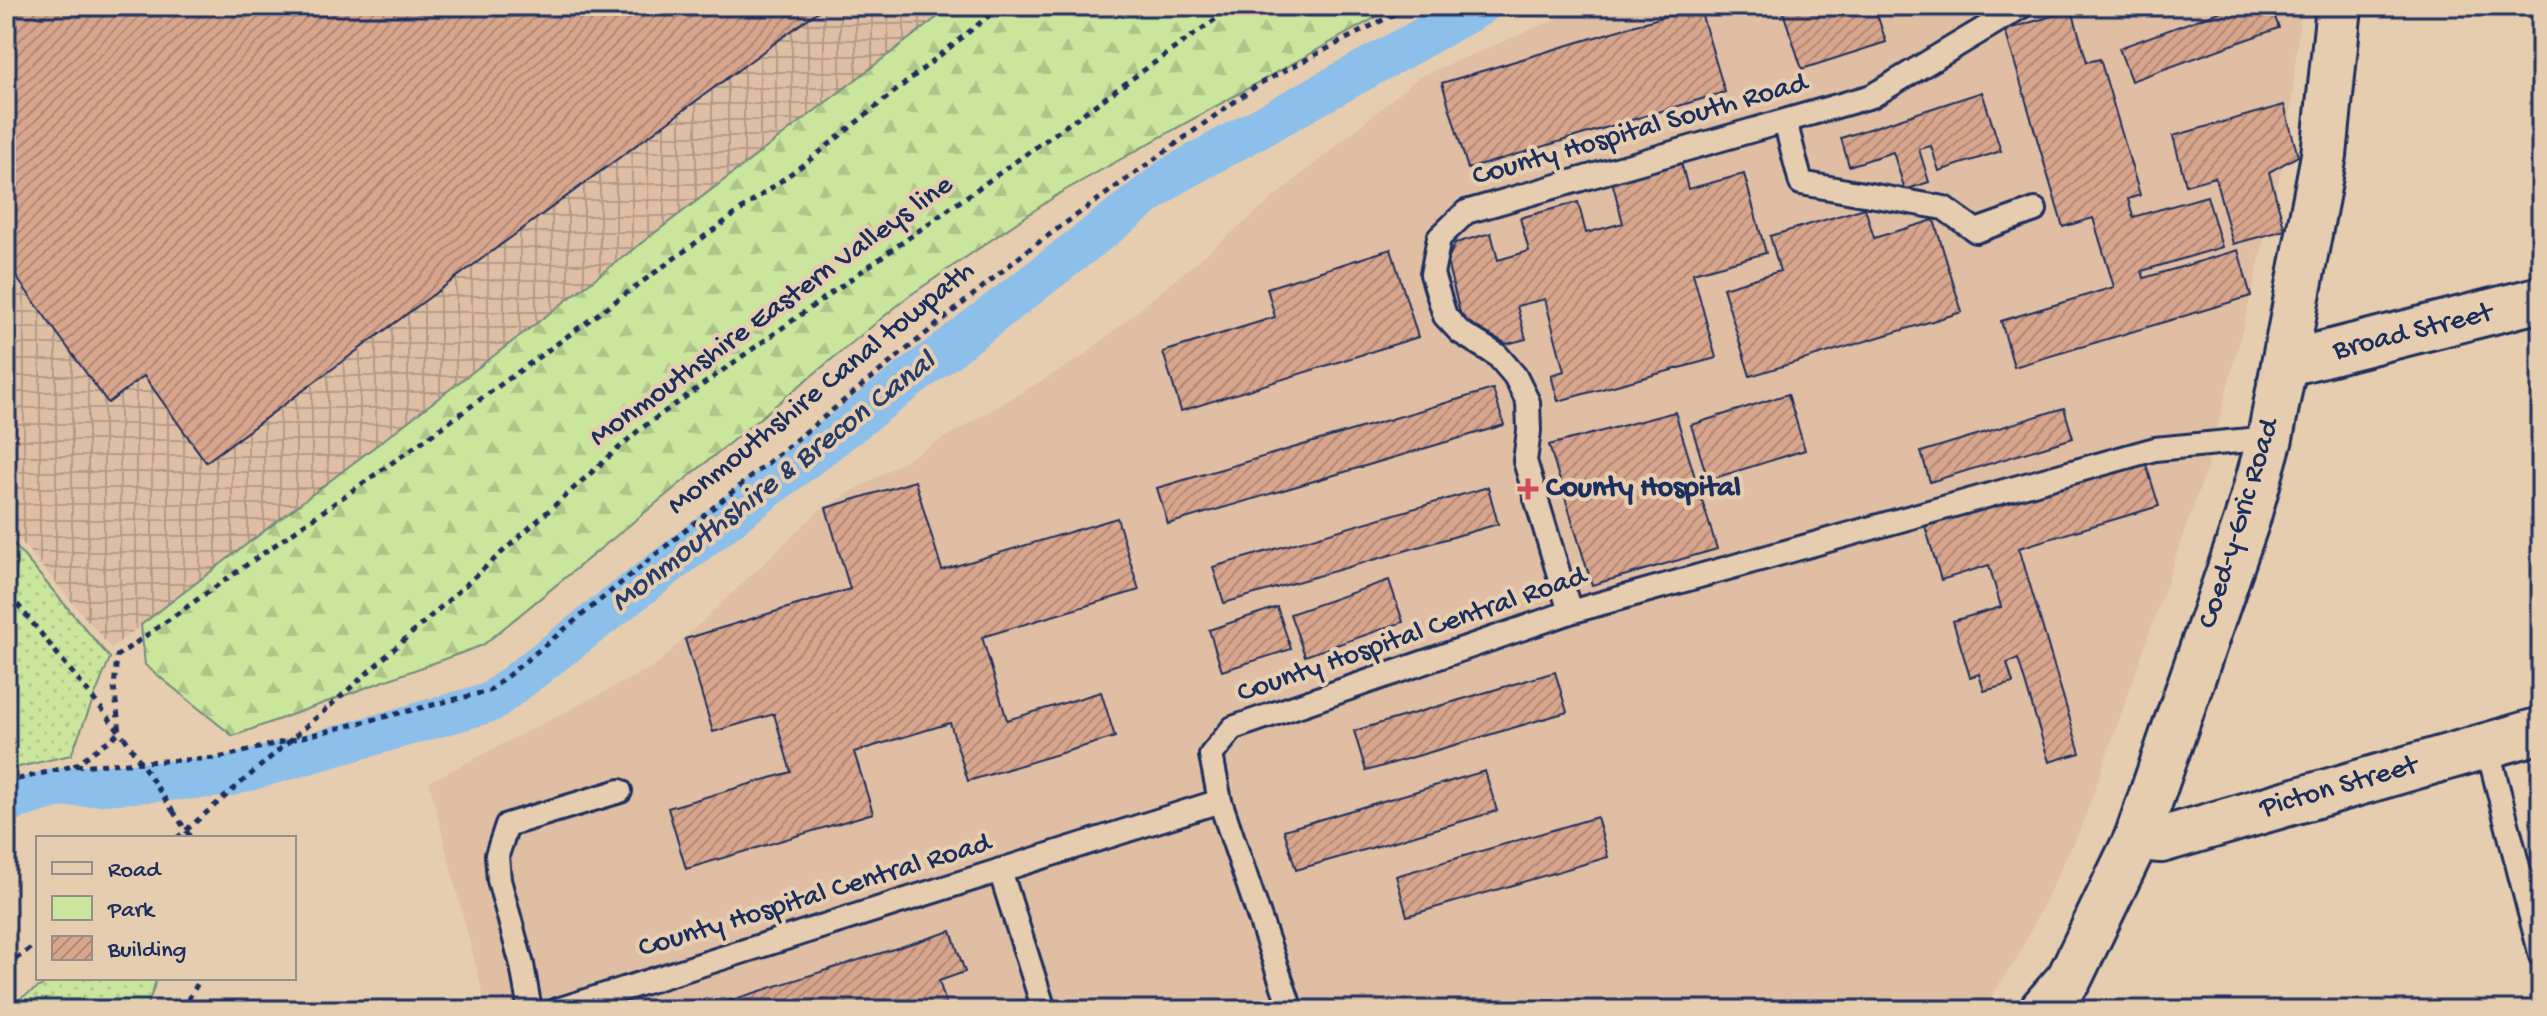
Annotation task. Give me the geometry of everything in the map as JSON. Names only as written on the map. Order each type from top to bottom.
[{"type":"street","name":"Coed-y-Gric Road","points":[[2042,1010],[2069,979],[2137,838],[2247,520],[2270,438],[2324,155],[2339,6]]},
{"type":"street","name":"Broad Street","points":[[2284,364],[2541,299]]},
{"type":"street","name":"Picton Street","points":[[2137,838],[2161,840],[2541,730]]},
{"type":"lane","name":"County Hospital South Road","points":[[1570,612],[1525,461],[1529,431],[1528,402],[1515,376],[1497,355],[1460,332],[1445,316],[1432,274],[1439,238],[1466,212],[1872,96],[2022,6]]},
{"type":"lane","points":[[1785,121],[1801,183],[1944,208],[1976,231],[2035,210]]},
{"type":"lane","name":"County Hospital Central Road","points":[[557,1010],[1220,801],[1211,755],[1233,728],[1570,612],[2155,449],[2270,438]]},
{"type":"lane","points":[[2487,746],[2541,956]]},
{"type":"lane","points":[[530,1010],[522,965],[499,880],[497,855],[507,825],[620,791]]},
{"type":"lane","points":[[1220,801],[1291,1010]]},
{"type":"lane","points":[[1000,870],[1044,1010]]},
{"type":"path","points":[[122,735],[114,687],[117,656],[430,436],[811,159],[1001,6]]},
{"type":"path","name":"Monmouthshire Eastern Valleys line","points":[[179,836],[639,430],[1234,6]]},
{"type":"path","name":"Monmouthshire Canal towpath","points":[[6,782],[73,766],[218,758],[489,691],[1028,250],[1259,84],[1410,6]]},
{"type":"path","points":[[10,595],[122,735],[190,836]]},
{"type":"path","points":[[73,766],[122,735]]},
{"type":"path","points":[[6,966],[36,944]]},
{"type":"path","points":[[182,1010],[200,980]]},
{"type":"shaded area","points":[[6,6],[952,6],[111,648],[6,524]]},
{"type":"shaded area","name":"County Hospital","points":[[1587,6],[2301,6],[2288,140],[2207,467],[2083,823],[2016,960],[1982,1010],[487,1010],[429,782],[655,666],[819,511],[1081,358],[1419,77]]},
{"type":"green space","points":[[952,6],[1396,6],[1060,193],[909,296],[483,645],[233,736],[145,665],[141,625]]},
{"type":"green space","points":[[6,535],[110,658],[71,755],[6,770]]},
{"type":"green space","points":[[51,980],[156,980],[146,1010],[6,1010],[6,1007]]},
{"type":"building","points":[[6,6],[825,6],[206,462],[144,376],[108,403],[6,263]]},
{"type":"building","points":[[1699,6],[1725,92],[1468,169],[1442,83]]},
{"type":"building","points":[[1781,6],[1881,6],[1875,8],[1886,42],[1802,69]]},
{"type":"building","points":[[2235,6],[2271,6],[2279,28],[2131,81],[2119,48]]},
{"type":"building","points":[[2072,10],[2087,62],[2100,59],[2140,195],[2128,199],[2133,217],[2207,196],[2222,247],[2142,271],[2144,278],[2238,250],[2251,296],[2014,367],[2001,321],[2114,287],[2093,218],[2063,227],[2005,30]]},
{"type":"building","points":[[1982,92],[2001,151],[1939,171],[1931,146],[1919,149],[1929,182],[1905,190],[1893,152],[1849,166],[1841,138]]},
{"type":"building","points":[[2284,105],[2298,156],[2269,172],[2285,230],[2233,244],[2215,177],[2186,185],[2173,136]]},
{"type":"building","points":[[1681,162],[1688,189],[1744,174],[1766,253],[1693,273],[1716,358],[1558,401],[1551,375],[1564,371],[1545,299],[1517,306],[1526,339],[1507,344],[1462,320],[1447,262],[1455,243],[1491,233],[1498,260],[1529,251],[1520,218],[1578,202],[1586,233],[1623,223],[1612,181]]},
{"type":"building","points":[[1865,208],[1874,238],[1934,220],[1962,312],[1750,376],[1723,288],[1780,271],[1770,236]]},
{"type":"building","points":[[1391,249],[1418,337],[1181,411],[1163,352],[1275,317],[1267,288]]},
{"type":"building","points":[[1493,389],[1504,425],[1168,524],[1157,488]]},
{"type":"building","points":[[1788,394],[1805,450],[1708,480],[1691,425]]},
{"type":"building","points":[[2064,408],[2073,438],[1930,482],[1921,452]]},
{"type":"building","points":[[1675,412],[1717,549],[1592,585],[1549,445]]},
{"type":"building","points":[[2145,461],[2159,506],[2019,548],[2080,753],[2049,762],[2018,659],[2007,663],[2013,683],[1984,691],[1979,674],[1970,677],[1953,621],[2001,607],[1989,565],[1941,580],[1925,526]]},
{"type":"building","points":[[915,481],[942,570],[1117,518],[1139,590],[982,637],[1007,720],[1101,692],[1115,737],[968,781],[950,723],[854,752],[873,813],[686,869],[668,808],[791,772],[774,714],[713,732],[685,639],[850,589],[826,508]]},
{"type":"building","points":[[1488,487],[1498,524],[1224,603],[1213,567]]},
{"type":"building","points":[[1389,580],[1403,622],[1305,656],[1290,614]]},
{"type":"building","points":[[1277,607],[1291,649],[1222,671],[1209,630]]},
{"type":"building","points":[[1555,672],[1567,712],[1366,771],[1354,731]]},
{"type":"building","points":[[1485,771],[1497,811],[1296,870],[1284,830]]},
{"type":"building","points":[[1597,817],[1608,857],[1407,916],[1396,876]]},
{"type":"building","points":[[951,931],[965,972],[939,981],[948,1010],[700,1010]]},
{"type":"waterway","name":"Monmouthshire & Brecon Canal","points":[[6,803],[55,788],[227,777],[491,702],[1172,176],[1480,6]]},
{"type":"place","name":"County Hospital","points":[[1528,489]]}]
